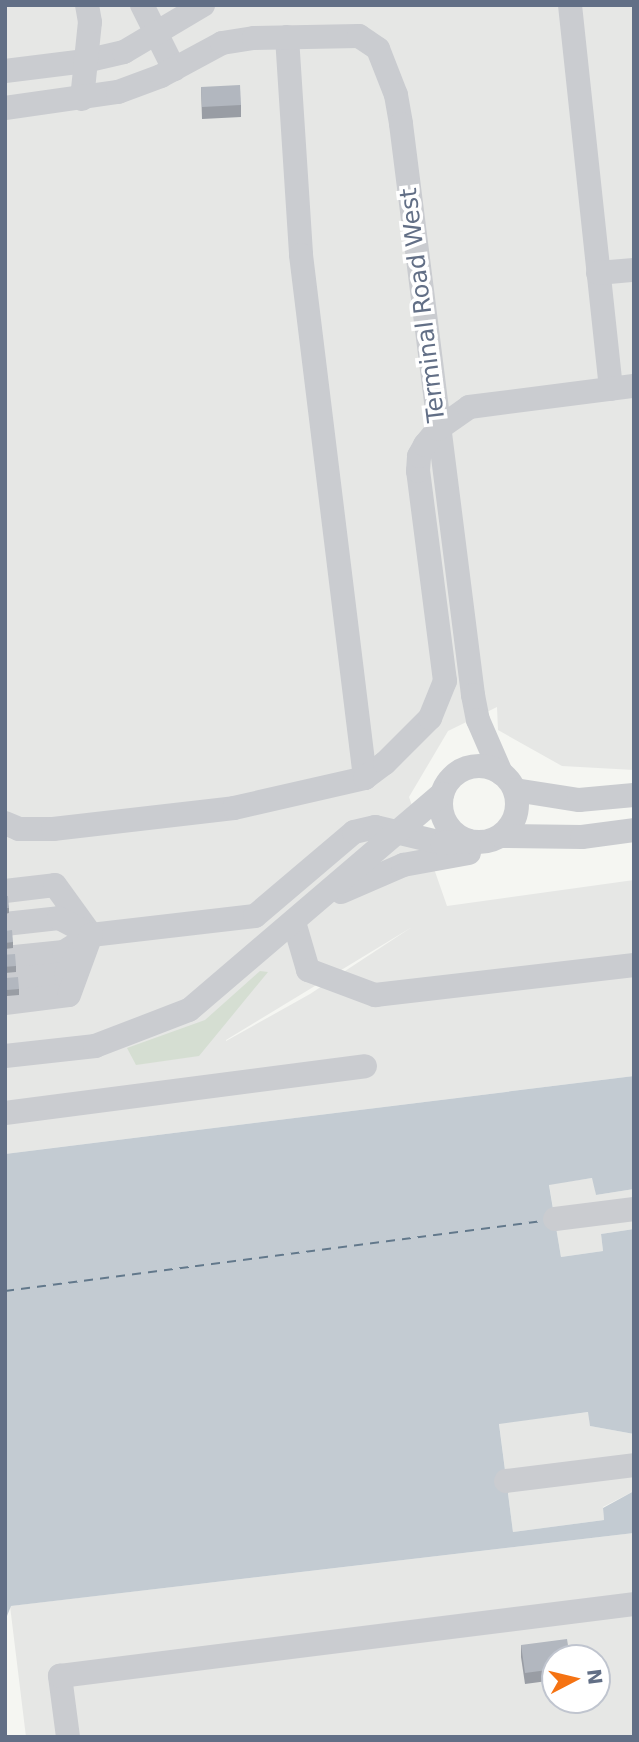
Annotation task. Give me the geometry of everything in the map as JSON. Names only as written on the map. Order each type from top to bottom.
[{"type":"street","points":[[82,99],[90,22],[87,5]]},
{"type":"street","points":[[142,5],[174,68]]},
{"type":"street","points":[[5,71],[85,61],[124,52],[203,5]]},
{"type":"street","points":[[5,823],[19,829],[53,829],[234,808],[365,778],[385,763],[430,718],[445,681],[418,471],[419,456],[438,429],[469,407],[622,387],[598,274],[570,5]]},
{"type":"street","name":"Terminal Road West","points":[[5,108],[118,92],[174,68],[222,43],[287,37],[359,36],[378,49],[396,94],[475,708],[508,781]]},
{"type":"street","points":[[287,37],[301,255],[365,778]]},
{"type":"street","points":[[598,274],[634,270]]},
{"type":"street","points":[[486,839],[458,836],[443,817],[442,794],[447,782],[467,768],[491,767],[508,781],[579,800],[634,795]]},
{"type":"street","points":[[315,903],[403,864],[477,851],[486,839],[516,815],[508,781]]},
{"type":"street","points":[[5,1056],[95,1046],[189,1010],[442,794]]},
{"type":"street","points":[[5,958],[64,951],[91,935],[255,916],[354,832],[375,827],[442,843],[486,839],[582,837],[634,830]]},
{"type":"street","points":[[5,891],[55,885],[91,935]]},
{"type":"street","points":[[5,924],[60,918],[91,935]]},
{"type":"street","points":[[294,922],[308,970],[375,995],[634,965]]},
{"type":"street","points":[[5,980],[66,974],[91,935]]},
{"type":"street","points":[[5,1003],[69,995],[91,935]]},
{"type":"street","points":[[5,1113],[365,1066]]},
{"type":"street","points":[[555,1219],[634,1209]]},
{"type":"street","points":[[506,1480],[634,1465]]},
{"type":"street","points":[[68,1737],[60,1676],[634,1604]]},
{"type":"shaded area","points":[[5,5],[634,5],[634,770],[562,766],[498,730],[497,707],[448,731],[409,797],[447,906],[634,880],[634,1076],[5,1154]],"holes":[[[412,927],[310,994],[226,1041]]]},
{"type":"shaded area","points":[[260,971],[268,972],[199,1056],[136,1065],[127,1048],[205,1020]]},
{"type":"shaded area","points":[[634,1076],[634,1189],[596,1195],[592,1178],[549,1185],[561,1257],[603,1251],[601,1234],[634,1229],[634,1434],[590,1426],[588,1412],[499,1424],[513,1532],[604,1520],[603,1508],[634,1491],[634,1533],[11,1606],[5,1621],[5,1154]]},
{"type":"shaded area","points":[[593,1178],[596,1195],[634,1189],[634,1229],[601,1234],[603,1251],[561,1257],[549,1184]]},
{"type":"shaded area","points":[[589,1412],[590,1426],[634,1434],[634,1491],[603,1507],[604,1520],[513,1532],[499,1423]]},
{"type":"shaded area","points":[[634,1533],[634,1737],[26,1737],[10,1606]]},
{"type":"building","points":[[240,85],[241,105],[202,107],[201,87]]},
{"type":"building","points":[[5,896],[8,896],[9,908],[5,908]]},
{"type":"building","points":[[12,930],[13,942],[5,943],[5,931]]},
{"type":"building","points":[[15,954],[16,966],[6,967],[5,955]]},
{"type":"building","points":[[18,977],[19,989],[7,990],[6,978]]},
{"type":"building","points":[[567,1639],[568,1644],[541,1644],[541,1671],[525,1673],[521,1645]]},
{"type":"ferry route","points":[[5,1291],[542,1221]]}]
